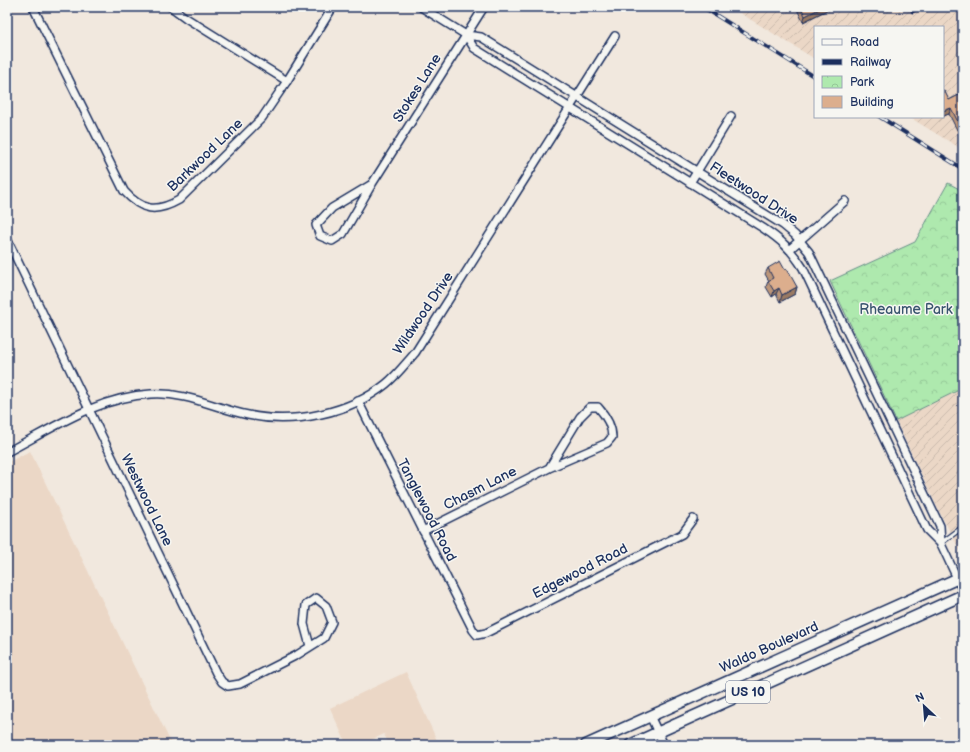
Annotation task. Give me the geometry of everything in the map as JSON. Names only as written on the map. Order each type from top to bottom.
[{"type":"main road","name":"Waldo Boulevard","points":[[586,745],[960,577]]},
{"type":"main road","name":"US 10","points":[[630,745],[963,595]]},
{"type":"street","name":"Barkwood Lane","points":[[32,7],[124,191],[134,202],[144,206],[162,208],[179,200],[262,118],[333,7]]},
{"type":"street","points":[[171,7],[186,18],[287,81]]},
{"type":"street","name":"Fleetwood Drive","points":[[421,7],[466,35],[481,37],[577,96],[783,225],[800,240],[809,252],[940,526],[941,544]]},
{"type":"street","name":"Stokes Lane","points":[[372,184],[332,208],[316,225],[320,236],[332,241],[343,234],[372,184],[484,7]]},
{"type":"street","name":"Fleetwood Drive","points":[[466,35],[474,48],[781,240],[790,249],[803,268],[927,530],[941,544],[960,577],[963,590]]},
{"type":"street","name":"Wildwood Drive","points":[[7,452],[89,409],[115,400],[151,394],[166,394],[196,399],[249,415],[286,419],[317,415],[346,406],[358,401],[386,384],[415,353],[615,36]]},
{"type":"street","points":[[690,183],[731,116]]},
{"type":"street","points":[[790,249],[845,202]]},
{"type":"street","name":"Westwood Lane","points":[[7,239],[216,673],[222,682],[228,686],[240,684],[310,646],[324,638],[332,622],[326,606],[316,598],[306,605],[305,611],[304,624],[310,646]]},
{"type":"street","name":"Tanglewood Road","points":[[358,401],[472,630]]},
{"type":"street","name":"Chasm Lane","points":[[423,531],[549,468],[606,443],[612,437],[612,429],[606,416],[598,407],[590,407],[580,417],[549,468]]},
{"type":"street","name":"Edgewood Road","points":[[472,630],[477,635],[486,633],[682,534],[693,519]]},
{"type":"street","points":[[650,716],[664,745]]},
{"type":"lane","points":[[941,544],[963,527]]},
{"type":"shaded area","points":[[730,7],[963,7],[963,150],[911,118],[944,118],[944,26],[814,26],[814,58]]},
{"type":"shaded area","points":[[963,388],[963,556],[941,515],[896,421]]},
{"type":"shaded area","points":[[30,451],[172,745],[7,745],[7,463]]},
{"type":"shaded area","points":[[406,672],[439,745],[389,745],[384,734],[361,745],[347,745],[330,708]]},
{"type":"green space","name":"Rheaume Park","points":[[948,183],[963,191],[963,388],[896,421],[830,281],[915,242]]},
{"type":"building","points":[[801,7],[823,7],[805,16]]},
{"type":"building","points":[[944,90],[949,100],[963,93],[962,130],[951,108],[944,111]]},
{"type":"building","points":[[780,261],[785,270],[787,269],[797,287],[782,295],[779,288],[774,291],[768,281],[773,278],[768,268]]},
{"type":"railway","points":[[703,7],[814,76]]},
{"type":"railway","points":[[882,118],[963,169]]}]
